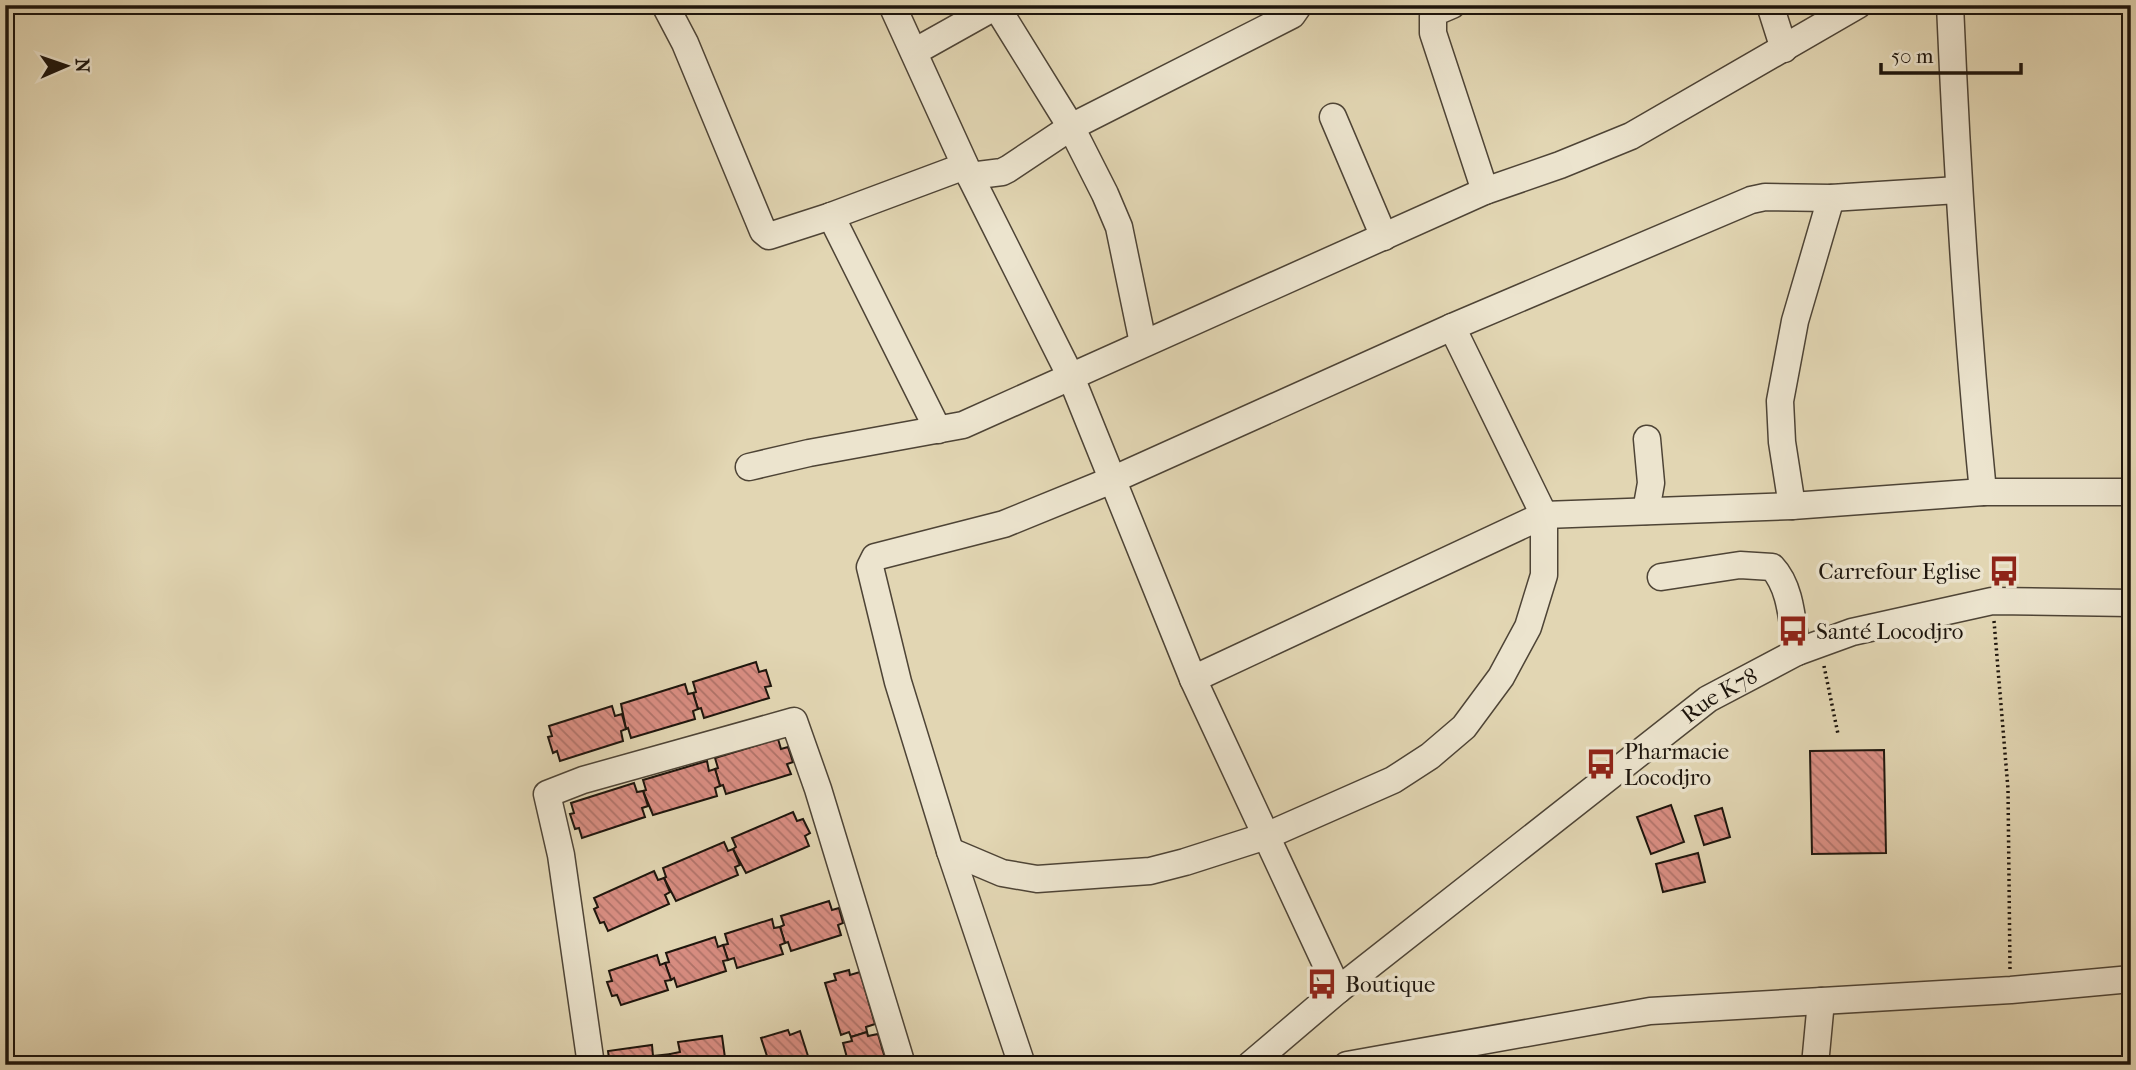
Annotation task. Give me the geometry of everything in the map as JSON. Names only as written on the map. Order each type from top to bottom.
[{"type":"street","points":[[665,5],[685,43],[763,231],[769,236],[967,171],[1002,172],[1071,127],[1292,15],[1299,5]]},
{"type":"street","points":[[892,5],[967,171],[1071,377],[1194,679],[1338,990]]},
{"type":"street","points":[[1452,5],[1433,16],[1433,33],[1485,191]]},
{"type":"street","points":[[1770,5],[1784,49]]},
{"type":"street","points":[[749,467],[809,453],[963,425],[1485,191],[1560,165],[1631,136],[1857,5]]},
{"type":"street","points":[[1950,5],[1958,190],[1983,492]]},
{"type":"street","points":[[914,52],[988,8],[1071,127],[1119,227],[1143,343]]},
{"type":"street","points":[[1333,117],[1384,237]]},
{"type":"street","points":[[1022,1065],[950,851],[898,682],[870,567],[875,557],[1004,524],[1112,480],[1452,327],[1751,201],[1765,197],[1830,198],[1958,190]]},
{"type":"street","points":[[1792,506],[1782,442],[1780,401],[1795,321],[1830,198]]},
{"type":"street","points":[[831,216],[938,430]]},
{"type":"street","points":[[950,851],[1002,873],[1037,879],[1150,871],[1266,836],[1393,780],[1430,756],[1464,727],[1501,677],[1528,627],[1544,575],[1544,515],[1452,327]]},
{"type":"street","points":[[1646,511],[1651,483],[1647,439]]},
{"type":"street","points":[[1194,679],[1544,515],[1792,506],[1983,492],[2131,492]]},
{"type":"street","points":[[1661,577],[1740,565],[1772,568],[1780,576],[1808,647]]},
{"type":"street","name":"Rue K78","points":[[1250,1065],[1338,990],[1708,699],[1808,647],[1852,632],[1992,601],[2131,603]]},
{"type":"street","points":[[591,1065],[561,855],[547,794],[583,780],[794,721],[818,789],[902,1065]]},
{"type":"street","points":[[1347,1065],[1650,1011],[2011,990],[2131,979]]},
{"type":"street","points":[[1815,1065],[1821,1001]]},
{"type":"path","points":[[1992,601],[2008,789],[2011,990]]},
{"type":"path","points":[[1808,647],[1838,734]]},
{"type":"building","points":[[756,662],[759,672],[766,670],[771,686],[765,687],[769,698],[704,718],[693,693],[696,692],[693,682]]},
{"type":"building","points":[[685,684],[688,694],[693,693],[698,709],[693,711],[695,719],[631,738],[628,728],[626,729],[621,704]]},
{"type":"building","points":[[612,706],[615,716],[622,714],[626,729],[621,731],[623,741],[560,761],[557,751],[553,753],[548,737],[552,736],[549,726]]},
{"type":"building","points":[[778,739],[781,749],[788,747],[793,762],[787,764],[791,774],[726,794],[723,785],[720,786],[715,758]]},
{"type":"building","points":[[1884,750],[1886,853],[1812,854],[1810,751]]},
{"type":"building","points":[[707,761],[709,771],[715,769],[720,786],[715,788],[717,796],[653,815],[643,791],[646,790],[643,780]]},
{"type":"building","points":[[634,783],[637,792],[643,791],[648,806],[642,808],[645,817],[582,838],[579,828],[575,829],[570,814],[574,813],[571,803]]},
{"type":"building","points":[[1671,805],[1684,842],[1651,854],[1637,817]]},
{"type":"building","points":[[1722,808],[1730,837],[1704,845],[1695,816]]},
{"type":"building","points":[[793,812],[797,821],[803,819],[810,833],[805,836],[809,846],[746,873],[733,849],[736,847],[732,838]]},
{"type":"building","points":[[724,842],[728,851],[733,849],[740,865],[735,867],[738,875],[676,901],[664,878],[663,868]]},
{"type":"building","points":[[1698,853],[1705,882],[1663,892],[1656,864]]},
{"type":"building","points":[[654,871],[658,880],[664,878],[670,892],[665,895],[669,904],[608,931],[604,922],[600,923],[594,909],[598,907],[594,898]]},
{"type":"building","points":[[829,901],[832,910],[839,908],[843,923],[838,925],[841,935],[791,951],[788,942],[785,943],[780,927],[784,925],[781,916]]},
{"type":"building","points":[[772,919],[774,928],[780,927],[785,943],[780,945],[783,954],[737,968],[734,958],[728,960],[723,945],[728,944],[725,934]]},
{"type":"building","points":[[715,937],[718,947],[723,945],[728,960],[723,961],[726,971],[677,987],[674,978],[671,980],[665,963],[669,962],[666,953]]},
{"type":"building","points":[[657,955],[660,965],[665,963],[671,980],[665,981],[668,990],[621,1005],[617,995],[612,996],[607,982],[612,981],[609,971]]},
{"type":"building","points":[[849,970],[850,975],[860,972],[875,1024],[866,1027],[867,1032],[851,1037],[849,1032],[841,1035],[825,983],[836,980],[834,974]]},
{"type":"building","points":[[788,1030],[790,1035],[800,1031],[808,1056],[781,1064],[778,1056],[768,1059],[761,1038]]},
{"type":"building","points":[[867,1032],[868,1036],[878,1034],[887,1065],[849,1065],[843,1043],[852,1041],[851,1037]]},
{"type":"building","points":[[722,1036],[726,1065],[671,1065],[670,1054],[680,1052],[678,1042]]},
{"type":"building","points":[[652,1045],[653,1056],[670,1054],[671,1065],[610,1065],[608,1051]]},
{"type":"place","name":"Carrefour Eglise","points":[[2004,571]]},
{"type":"place","name":"Santé Locodjro","points":[[1793,631]]},
{"type":"place","name":"Pharmacie Locodjro","points":[[1601,764]]},
{"type":"place","name":"Boutique","points":[[1322,984]]}]
